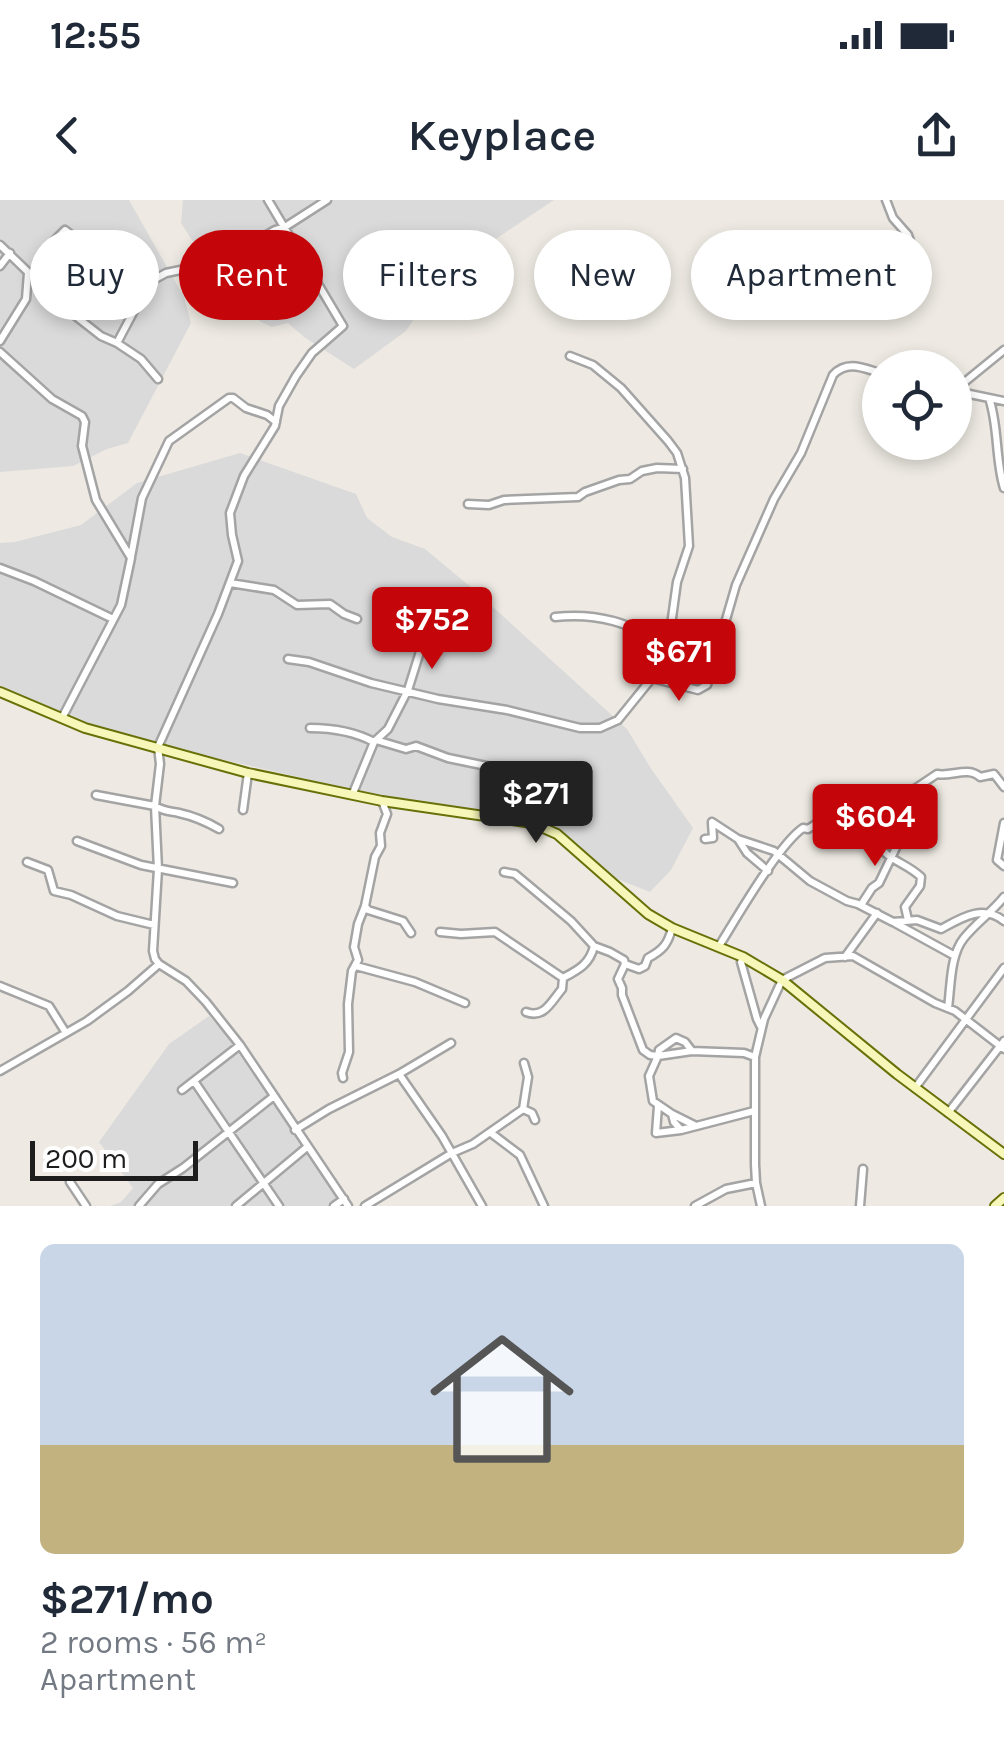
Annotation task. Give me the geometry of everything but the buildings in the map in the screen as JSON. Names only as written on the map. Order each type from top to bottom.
[{"type":"main road","points":[[0,692],[120,739],[248,774],[532,823],[557,834],[648,914],[743,957],[782,980],[1004,1154]]},
{"type":"street","points":[[268,200],[342,326],[312,352],[244,476],[230,513],[238,561],[158,747],[153,951],[159,964],[186,981],[206,1002],[240,1046],[346,1203],[334,1206]]},
{"type":"street","points":[[117,343],[155,280],[166,273],[219,262],[327,200]]},
{"type":"street","points":[[886,200],[903,230]]},
{"type":"street","points":[[0,245],[30,272]]},
{"type":"street","points":[[0,266],[10,253]]},
{"type":"street","points":[[0,342],[26,299],[30,282]]},
{"type":"street","points":[[81,320],[141,359],[158,379]]},
{"type":"street","points":[[972,375],[1004,350]]},
{"type":"street","points":[[0,352],[52,399],[86,422],[82,446],[96,500],[131,558]]},
{"type":"street","points":[[288,659],[438,699],[591,729],[618,720],[662,660],[677,582],[689,546],[688,504],[677,452],[620,388],[593,365],[570,356]]},
{"type":"street","points":[[652,678],[698,690],[706,685],[736,585],[774,499],[801,454],[833,375],[843,367],[862,368]]},
{"type":"street","points":[[972,394],[1004,401]]},
{"type":"street","points":[[62,718],[121,605],[142,498],[169,441],[230,398],[276,422]]},
{"type":"street","points":[[989,398],[1004,488]]},
{"type":"street","points":[[468,504],[578,497],[642,471],[683,469]]},
{"type":"street","points":[[0,568],[113,619]]},
{"type":"street","points":[[230,583],[274,590],[297,605],[330,604],[358,618]]},
{"type":"street","points":[[353,793],[375,741],[388,729],[408,690],[438,606]]},
{"type":"street","points":[[555,617],[585,615],[618,622],[667,644]]},
{"type":"street","points":[[310,728],[356,734],[406,748],[416,746],[448,758],[496,768],[523,792],[532,823]]},
{"type":"street","points":[[160,764],[169,751]]},
{"type":"street","points":[[243,810],[248,774]]},
{"type":"street","points":[[861,905],[879,883],[905,829],[888,808],[936,774],[994,774],[1004,787]]},
{"type":"street","points":[[96,795],[181,813],[219,829]]},
{"type":"street","points":[[344,1078],[342,1072],[349,1052],[348,1004],[352,971],[358,960],[354,947],[370,874],[381,846],[380,833],[387,814],[382,800]]},
{"type":"street","points":[[705,839],[714,838],[712,822],[738,839],[779,855],[830,893],[877,913],[955,956]]},
{"type":"street","points":[[719,946],[795,834],[819,822],[856,840],[874,836],[879,848],[891,859],[921,877],[920,886],[906,907],[908,920]]},
{"type":"street","points":[[1004,823],[997,860],[1004,866]]},
{"type":"street","points":[[738,839],[768,871]]},
{"type":"street","points":[[77,841],[158,868],[233,883]]},
{"type":"street","points":[[27,862],[48,870],[54,891],[117,916],[154,924]]},
{"type":"street","points":[[504,872],[515,874],[594,946],[640,969],[668,943],[672,928]]},
{"type":"street","points":[[948,1008],[955,956],[963,939],[1004,897]]},
{"type":"street","points":[[365,906],[403,920],[411,933]]},
{"type":"street","points":[[845,957],[877,913]]},
{"type":"street","points":[[893,922],[917,920],[941,930],[969,914],[997,915],[1004,921]]},
{"type":"street","points":[[440,932],[495,932],[562,978]]},
{"type":"street","points":[[562,978],[592,956],[594,946]]},
{"type":"street","points":[[761,1206],[756,1182],[754,1111],[755,1057],[762,1027],[782,980],[824,958],[853,956],[965,1018],[1003,1045],[948,1113]]},
{"type":"street","points":[[743,957],[740,962],[762,1027]]},
{"type":"street","points":[[0,1071],[109,1006],[159,964]]},
{"type":"street","points":[[625,964],[618,979],[643,1050],[658,1056],[692,1051],[744,1052],[755,1057]]},
{"type":"street","points":[[356,966],[414,982],[465,1003]]},
{"type":"street","points":[[915,1088],[1004,968]]},
{"type":"street","points":[[526,1012],[541,1013],[562,988],[562,978]]},
{"type":"street","points":[[0,986],[49,1006],[66,1033]]},
{"type":"street","points":[[692,1051],[676,1038],[659,1050],[648,1082],[653,1101],[695,1126]]},
{"type":"street","points":[[295,1130],[451,1043]]},
{"type":"street","points":[[182,1090],[240,1046]]},
{"type":"street","points":[[366,1206],[473,1144],[523,1109],[528,1077],[524,1063]]},
{"type":"street","points":[[400,1074],[482,1206]]},
{"type":"street","points":[[194,1081],[279,1206]]},
{"type":"street","points":[[139,1206],[158,1184],[274,1096]]},
{"type":"street","points":[[658,1104],[656,1133],[754,1111]]},
{"type":"street","points":[[523,1109],[532,1113],[535,1120]]},
{"type":"street","points":[[672,1114],[681,1130]]},
{"type":"street","points":[[490,1132],[520,1155],[544,1206]]},
{"type":"street","points":[[236,1206],[307,1148]]},
{"type":"street","points":[[860,1206],[863,1169]]},
{"type":"street","points":[[70,1182],[86,1206]]},
{"type":"street","points":[[694,1206],[721,1191],[756,1182]]},
{"type":"shaded area","points":[[0,200],[129,200],[146,230],[30,230],[30,320],[159,320],[159,253],[179,288],[179,320],[191,323],[128,443],[73,466],[0,472]]},
{"type":"shaded area","points":[[183,200],[554,200],[509,230],[343,230],[343,320],[413,320],[406,331],[354,369],[288,323],[272,327],[259,320],[323,320],[323,230],[186,230],[181,223]]},
{"type":"shaded area","points":[[240,453],[356,494],[367,518],[392,537],[425,549],[627,729],[693,828],[671,870],[650,892],[605,874],[565,835],[533,819],[394,799],[121,736],[0,689],[0,543],[81,525],[137,483]]},
{"type":"shaded area","points":[[209,1016],[343,1206],[110,1206],[121,1202],[133,1188],[99,1142],[169,1044]]}]
